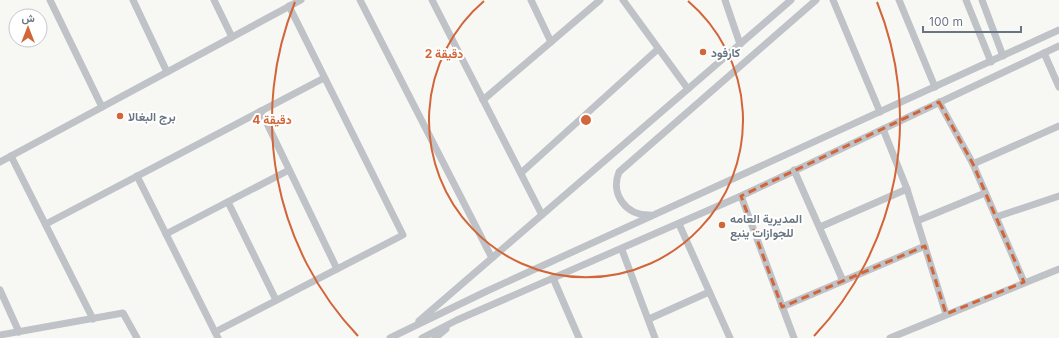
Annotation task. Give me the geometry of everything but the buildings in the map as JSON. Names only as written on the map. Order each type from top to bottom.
[{"type":"street","points":[[50,0],[102,107]]},
{"type":"street","points":[[132,0],[167,72]]},
{"type":"street","points":[[214,0],[232,37]]},
{"type":"street","points":[[0,162],[301,0]]},
{"type":"street","points":[[360,0],[492,258]]},
{"type":"street","points":[[432,0],[542,215]]},
{"type":"street","points":[[531,0],[551,42]]},
{"type":"street","points":[[483,100],[600,0]]},
{"type":"street","points":[[623,0],[688,89]]},
{"type":"street","points":[[725,0],[740,44]]},
{"type":"street","points":[[411,328],[790,0]]},
{"type":"street","points":[[654,215],[642,215],[632,212],[626,207],[615,188],[619,172],[816,0]]},
{"type":"street","points":[[833,0],[880,112]]},
{"type":"street","points":[[899,0],[935,87]]},
{"type":"street","points":[[966,0],[991,62]]},
{"type":"street","points":[[982,0],[1004,56]]},
{"type":"street","points":[[138,176],[216,335],[276,300],[403,235],[289,6]]},
{"type":"street","points":[[390,338],[654,215],[1059,30]]},
{"type":"street","points":[[422,338],[457,320],[622,250],[741,196],[1059,46]]},
{"type":"street","points":[[521,173],[658,49]]},
{"type":"street","points":[[1044,53],[1059,87]]},
{"type":"street","points":[[46,224],[324,78]]},
{"type":"street","points":[[940,102],[973,164],[1024,282]]},
{"type":"street","points":[[261,111],[337,269]]},
{"type":"street","points":[[973,164],[1059,126]]},
{"type":"street","points":[[883,129],[907,189],[946,314]]},
{"type":"street","points":[[11,156],[93,319]]},
{"type":"street","points":[[166,234],[289,170]]},
{"type":"street","points":[[794,170],[843,281]]},
{"type":"street","points":[[820,227],[907,189]]},
{"type":"street","points":[[917,221],[985,193]]},
{"type":"street","points":[[741,196],[794,338]]},
{"type":"street","points":[[996,217],[1059,196]]},
{"type":"street","points":[[228,202],[276,300]]},
{"type":"street","points":[[679,224],[730,338]]},
{"type":"street","points":[[782,307],[925,246]]},
{"type":"street","points":[[622,250],[655,338]]},
{"type":"street","points":[[890,338],[1059,269]]},
{"type":"street","points":[[553,278],[579,338]]},
{"type":"street","points":[[0,290],[20,332]]},
{"type":"street","points":[[649,319],[709,292]]},
{"type":"street","points":[[0,335],[123,313],[137,338]]},
{"type":"street","points":[[435,338],[457,320]]},
{"type":"highlighted area","points":[[939,102],[973,164],[1024,282],[946,314],[925,246],[782,307],[741,196]]},
{"type":"place","name":"كارفود","points":[[703,52]]},
{"type":"place","name":"برج البغالا","points":[[120,116]]},
{"type":"place","name":"المديرية العامه للجوازات ينبع","points":[[722,225]]}]
